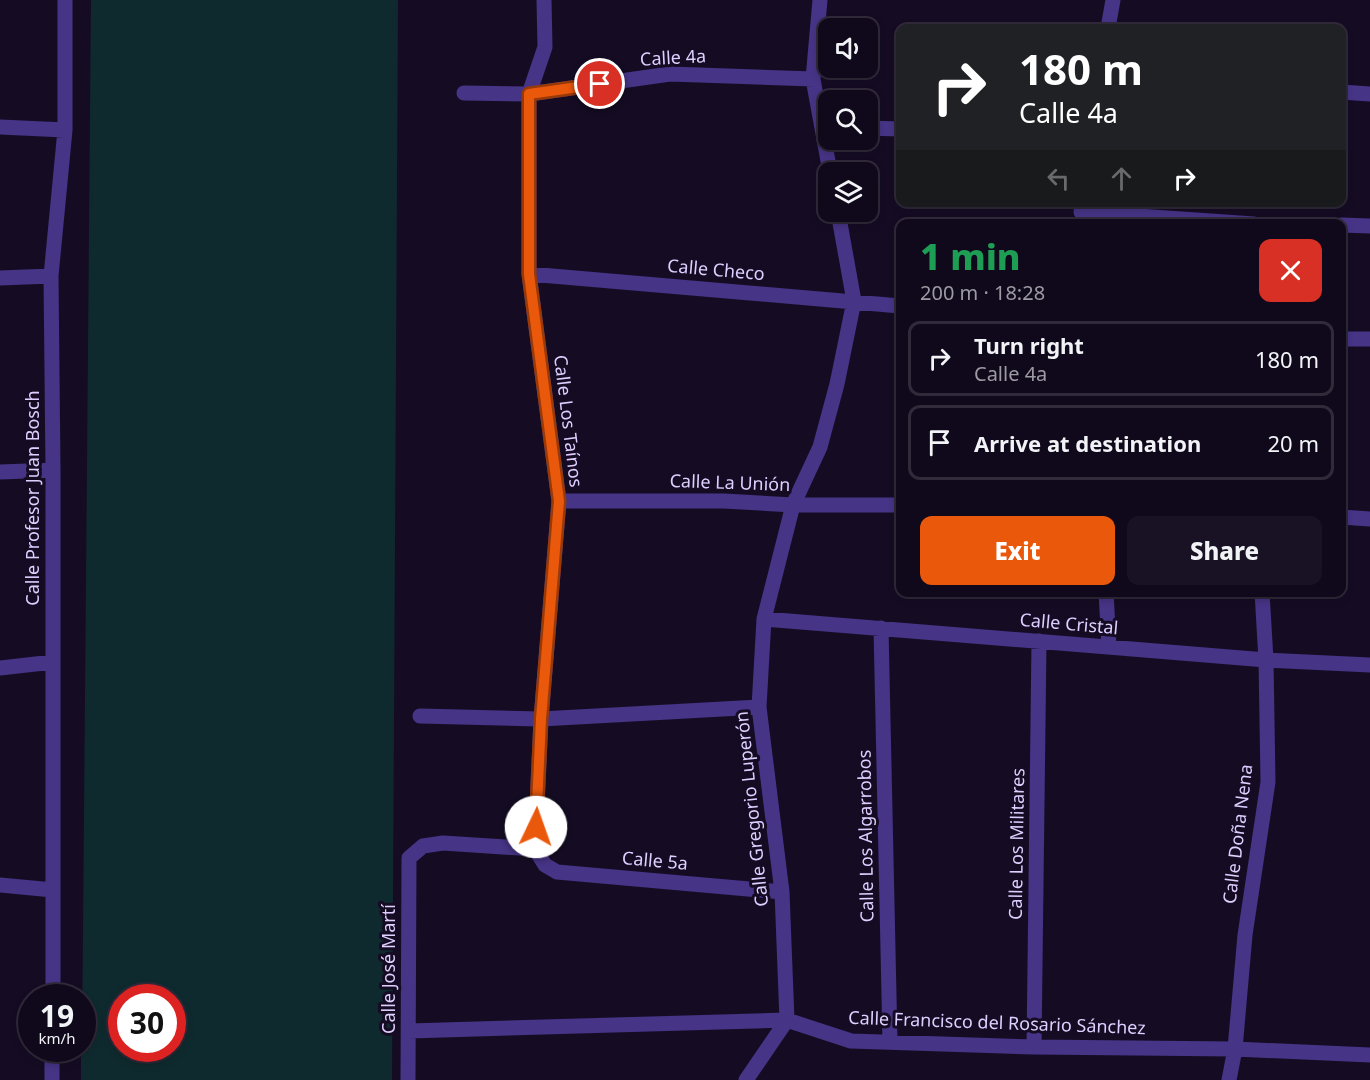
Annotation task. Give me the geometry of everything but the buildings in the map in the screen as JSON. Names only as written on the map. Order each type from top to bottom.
[{"type":"street","name":"Calle Profesor Juan Bosch","points":[[53,984],[51,276],[65,130],[64,0]]},
{"type":"street","name":"Calle Los Taínos","points":[[535,849],[541,719],[559,501],[529,274],[529,94],[544,47],[544,0]]},
{"type":"street","points":[[818,99],[813,79],[820,0]]},
{"type":"street","points":[[1109,24],[1113,0]]},
{"type":"street","name":"Calle 4a","points":[[464,93],[529,94],[670,74],[813,79]]},
{"type":"street","points":[[1346,92],[1370,94]]},
{"type":"street","points":[[0,127],[65,130]]},
{"type":"street","points":[[878,128],[896,129]]},
{"type":"street","points":[[1081,213],[1175,219]]},
{"type":"street","name":"Calle Gregorio Luperón","points":[[787,1020],[782,892],[759,706],[764,619],[793,505],[820,447],[837,384],[854,301],[840,222]]},
{"type":"street","points":[[1346,225],[1370,226]]},
{"type":"street","name":"Calle Checo","points":[[529,274],[896,306]]},
{"type":"street","points":[[0,278],[51,276]]},
{"type":"street","points":[[1346,339],[1370,339]]},
{"type":"street","points":[[0,472],[53,470]]},
{"type":"street","name":"Calle La Unión","points":[[559,501],[724,501],[793,505],[896,505]]},
{"type":"street","points":[[1346,517],[1370,519]]},
{"type":"street","points":[[1106,597],[1109,647]]},
{"type":"street","name":"Calle Doña Nena","points":[[1228,1080],[1235,1049],[1245,935],[1268,782],[1262,597]]},
{"type":"street","name":"Calle Cristal","points":[[764,619],[1266,660],[1370,665]]},
{"type":"street","name":"Calle Los Algarrobos","points":[[881,628],[890,1042]]},
{"type":"street","name":"Calle Los Militares","points":[[1034,1047],[1039,641]]},
{"type":"street","points":[[0,668],[53,662]]},
{"type":"street","points":[[420,716],[541,719],[759,706]]},
{"type":"street","name":"Calle José Martí","points":[[408,1080],[409,858],[423,846],[443,843],[535,849]]},
{"type":"street","name":"Calle 5a","points":[[535,849],[546,865],[557,872],[782,892]]},
{"type":"street","points":[[0,885],[53,890]]},
{"type":"street","points":[[746,1080],[787,1020]]},
{"type":"street","name":"Calle Francisco del Rosario Sánchez","points":[[408,1031],[787,1020],[851,1041],[1034,1047],[1235,1049],[1370,1055]]},
{"type":"street","points":[[52,1062],[52,1080]]},
{"type":"green space","points":[[91,0],[398,0],[392,1080],[81,1080],[81,1062],[96,1062],[96,984],[83,984]]},
{"type":"route","points":[[536,827],[541,719],[559,501],[529,274],[529,94],[600,84]]}]
